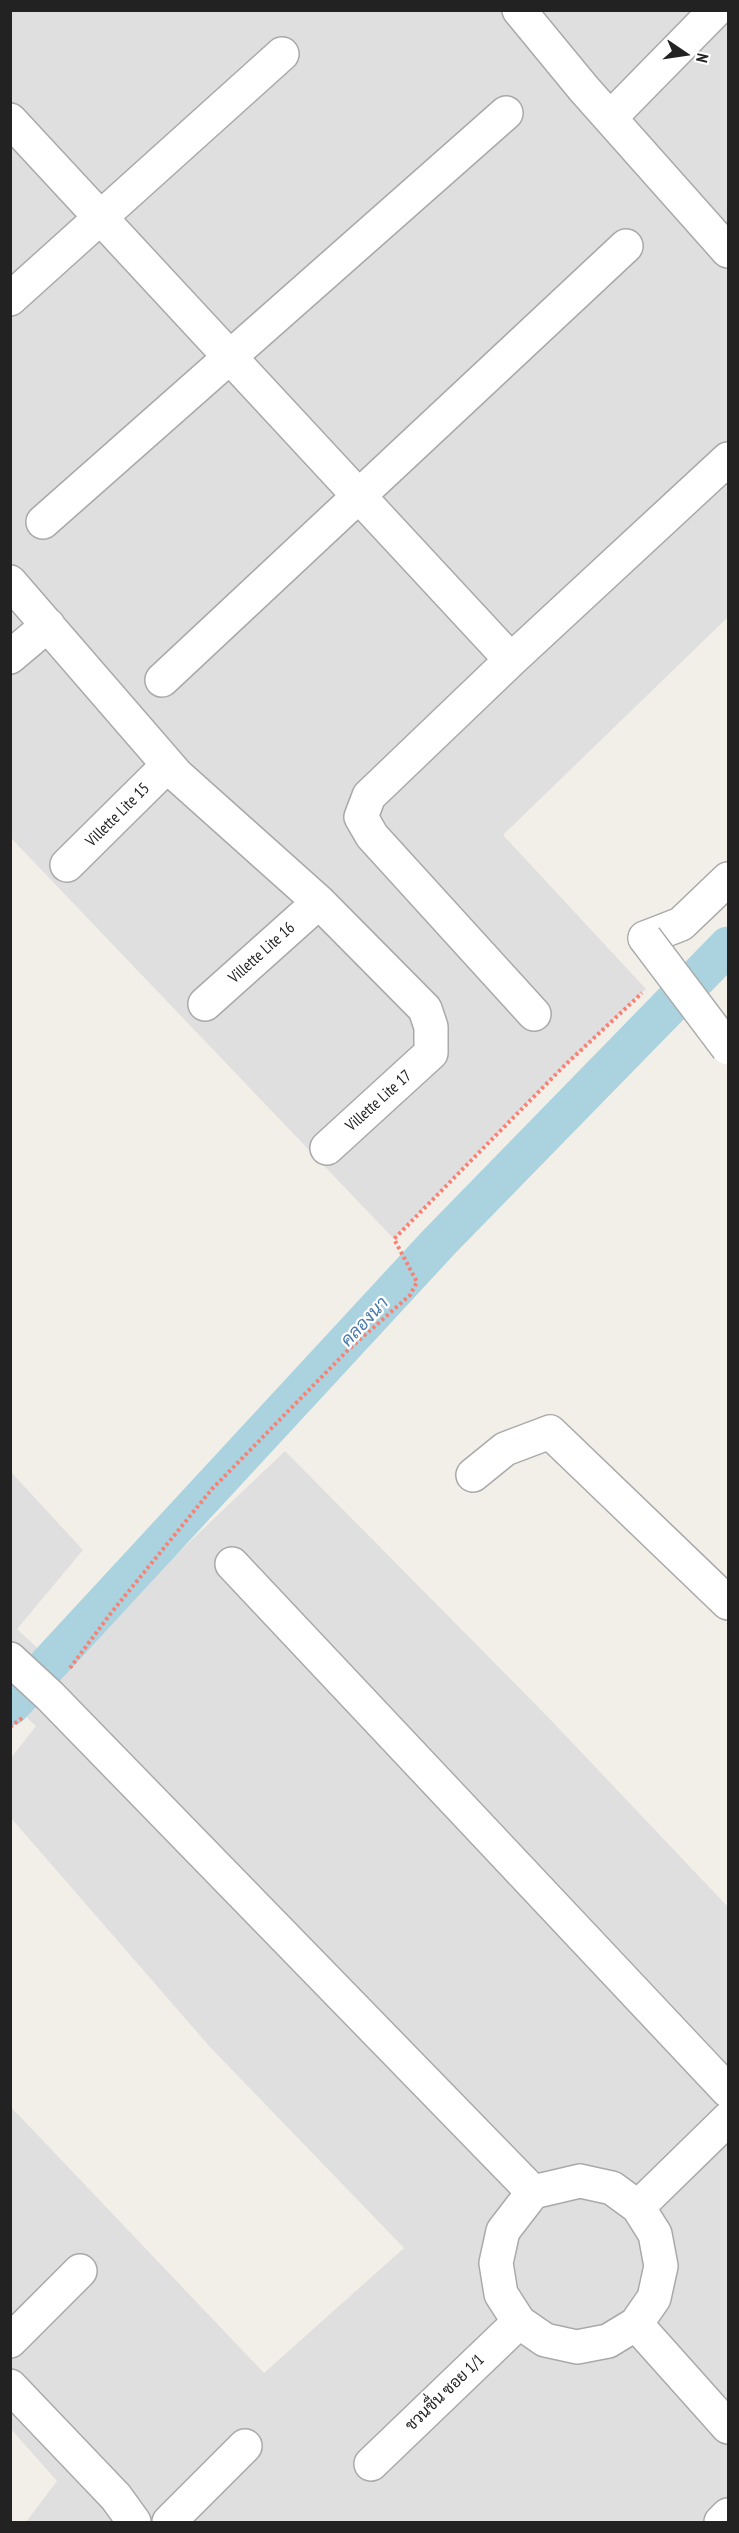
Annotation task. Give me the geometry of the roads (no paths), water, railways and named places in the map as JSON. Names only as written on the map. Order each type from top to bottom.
[{"type":"street","points":[[519,10],[610,118],[729,251]]},
{"type":"street","points":[[610,118],[716,10]]},
{"type":"street","points":[[10,299],[282,54]]},
{"type":"street","points":[[43,522],[506,113]]},
{"type":"street","points":[[10,120],[511,660]]},
{"type":"street","points":[[162,680],[626,246]]},
{"type":"street","points":[[534,1014],[372,836],[361,817],[369,796],[511,660],[729,459]]},
{"type":"street","points":[[10,582],[168,765],[319,902]]},
{"type":"street","points":[[10,657],[48,625]]},
{"type":"street","name":"Villette Lite 15","points":[[67,865],[168,765]]},
{"type":"street","points":[[729,879],[681,924],[645,938],[729,1048]]},
{"type":"street","name":"Villette Lite 16","points":[[205,1004],[319,902]]},
{"type":"street","name":"Villette Lite 17","points":[[319,902],[424,1009],[431,1027],[431,1053],[327,1148]]},
{"type":"street","points":[[473,1475],[505,1449],[550,1432],[729,1603]]},
{"type":"street","points":[[232,1564],[729,2091]]},
{"type":"street","points":[[10,1659],[47,1693],[533,2192]]},
{"type":"street","points":[[638,2207],[729,2119]]},
{"type":"street","points":[[580,2181],[612,2188],[638,2207],[655,2234],[661,2266],[654,2298],[636,2324],[609,2341],[577,2347],[545,2340],[519,2322],[501,2294],[496,2263],[503,2231],[533,2192],[580,2181]]},
{"type":"street","points":[[10,2341],[80,2271]]},
{"type":"street","name":"ชวนชื่น ซอย 1/1","points":[[371,2464],[519,2322]]},
{"type":"street","points":[[636,2324],[729,2427]]},
{"type":"street","points":[[10,2386],[116,2497],[134,2523]]},
{"type":"street","points":[[169,2523],[245,2446]]},
{"type":"street","points":[[722,2523],[729,2515]]},
{"type":"waterway","name":"คลองนา","points":[[10,1706],[440,1241],[728,946]]}]
